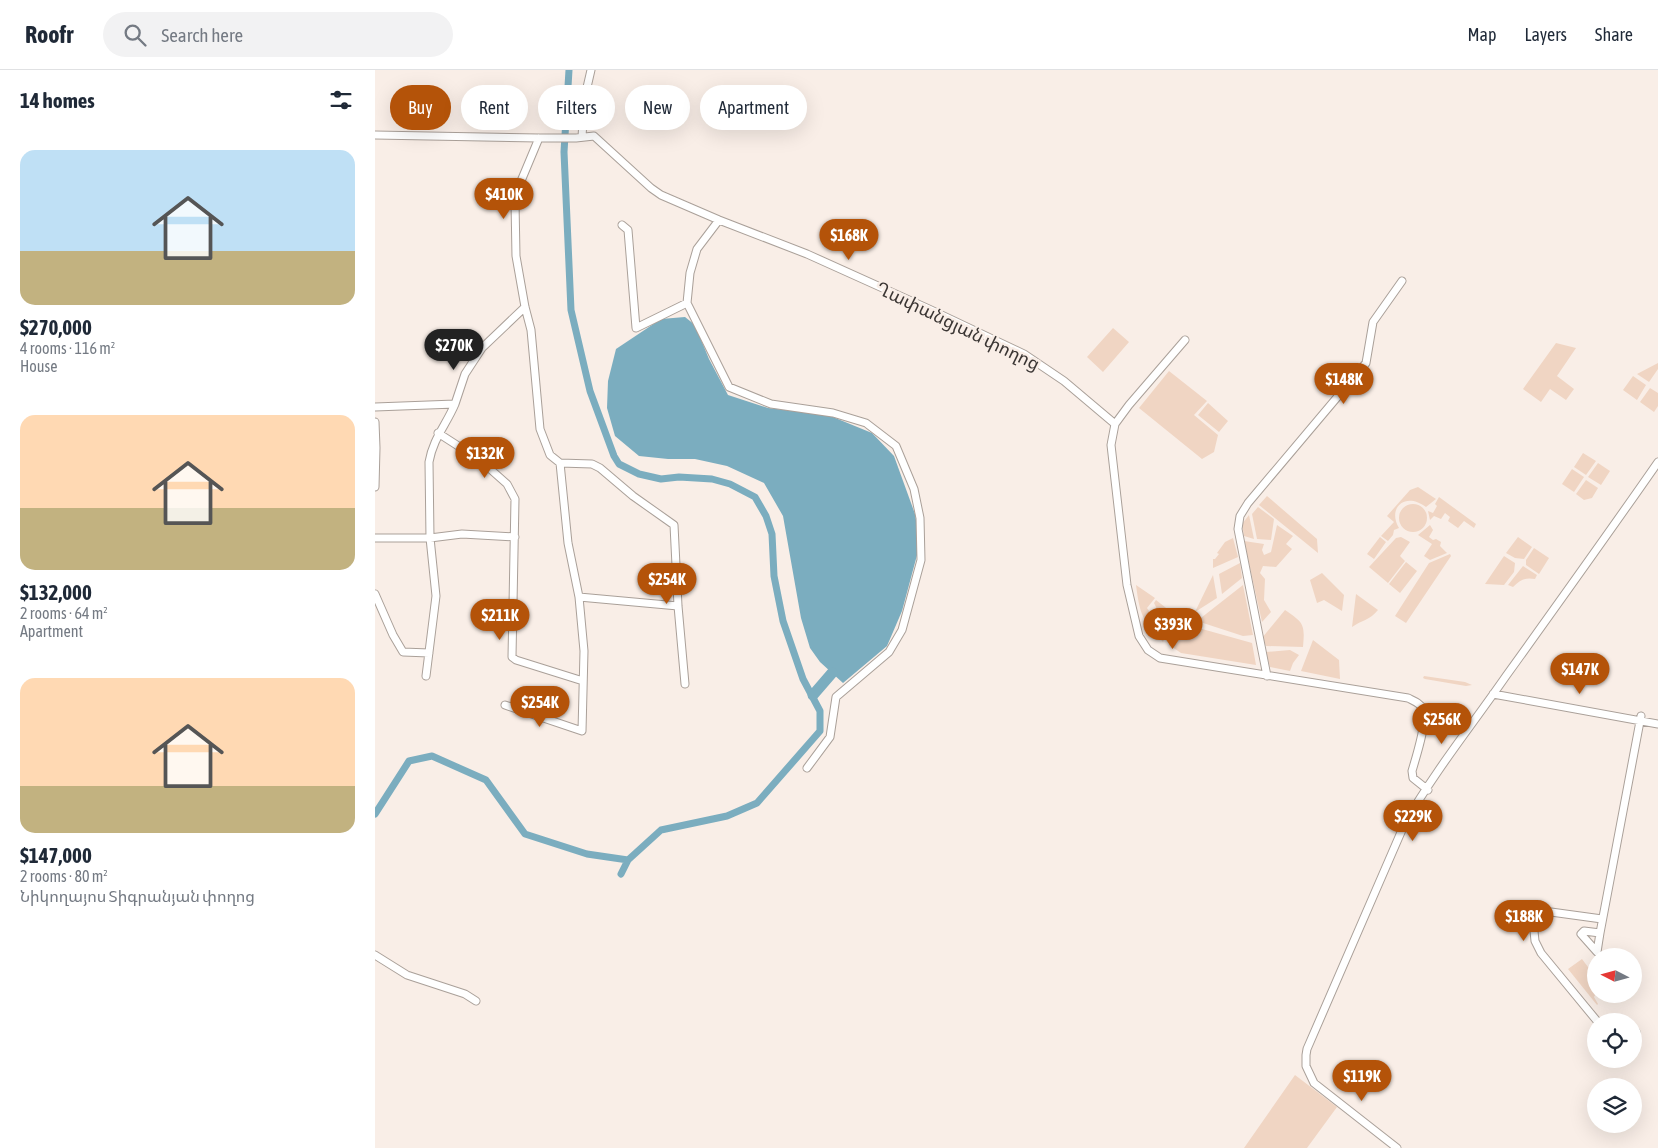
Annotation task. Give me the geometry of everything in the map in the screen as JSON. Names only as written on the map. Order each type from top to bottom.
[{"type":"street","points":[[375,135],[579,137],[591,70]]},
{"type":"street","name":"Ղափանցյան փողոց","points":[[579,137],[594,136],[661,195],[807,254],[1023,354],[1064,382],[1115,424]]},
{"type":"street","points":[[539,138],[516,194],[515,202],[516,256],[531,330],[540,429],[550,455],[560,463],[592,464],[600,468],[633,496],[674,525],[678,606],[685,684]]},
{"type":"street","points":[[719,220],[697,249],[690,273],[687,303],[729,387],[771,404],[833,413],[866,423],[896,446],[914,489],[920,518],[921,560],[902,630],[889,652],[836,697],[830,737],[807,768]]},
{"type":"street","points":[[622,225],[628,230],[636,328],[687,303]]},
{"type":"street","points":[[1267,676],[1238,529],[1240,516],[1248,502],[1366,363],[1373,322],[1402,281]]},
{"type":"street","points":[[426,676],[435,596],[431,538],[429,462],[431,452],[438,433],[449,418],[465,374],[482,348],[525,307]]},
{"type":"street","points":[[1185,340],[1129,405],[1115,424],[1112,433],[1111,455],[1127,585],[1139,636],[1148,650],[1161,658],[1408,698],[1417,702],[1423,710],[1425,719],[1412,771],[1413,778],[1427,789]]},
{"type":"street","points":[[375,407],[455,404]]},
{"type":"street","points":[[375,422],[375,488]]},
{"type":"street","points":[[438,433],[480,460],[507,484],[515,499],[512,657],[516,660],[583,681]]},
{"type":"street","points":[[1496,693],[1658,462]]},
{"type":"street","points":[[505,705],[582,730],[584,651],[579,597],[567,542],[560,463]]},
{"type":"street","points":[[1397,1148],[1315,1082],[1308,1065],[1309,1053],[1405,823],[1427,789],[1658,468]]},
{"type":"street","points":[[375,538],[431,538],[462,534],[515,537]]},
{"type":"street","points":[[375,594],[393,635],[403,652],[429,652]]},
{"type":"street","points":[[579,597],[678,606]]},
{"type":"street","points":[[1496,693],[1640,718],[1658,719]]},
{"type":"street","points":[[1640,718],[1658,724]]},
{"type":"street","points":[[1600,933],[1640,718]]},
{"type":"street","points":[[1590,1013],[1541,953],[1535,941],[1535,931],[1543,915],[1551,912],[1603,919]]},
{"type":"street","points":[[375,955],[407,975],[465,994],[475,1001]]},
{"type":"street","points":[[1308,1065],[1319,1081],[1403,1148]]},
{"type":"shaded area","points":[[1113,328],[1129,342],[1103,372],[1087,357]]},
{"type":"shaded area","points":[[1556,343],[1576,348],[1557,376],[1574,389],[1566,400],[1550,389],[1541,402],[1523,389]]},
{"type":"shaded area","points":[[1658,363],[1658,369],[1649,382],[1637,374]]},
{"type":"shaded area","points":[[1169,371],[1207,401],[1194,415],[1218,435],[1214,452],[1202,459],[1139,408]]},
{"type":"shaded area","points":[[1633,376],[1646,385],[1637,400],[1623,390]]},
{"type":"shaded area","points":[[1650,388],[1658,393],[1658,406],[1654,412],[1640,402]]},
{"type":"shaded area","points":[[1208,403],[1228,421],[1219,432],[1198,415]]},
{"type":"shaded area","points":[[1583,453],[1596,461],[1586,475],[1574,467]]},
{"type":"shaded area","points":[[1598,463],[1610,471],[1601,485],[1588,477]]},
{"type":"shaded area","points":[[1572,469],[1584,477],[1574,492],[1562,484]]},
{"type":"shaded area","points":[[1586,480],[1598,488],[1592,498],[1584,500],[1576,494]]},
{"type":"shaded area","points":[[1418,487],[1436,499],[1426,507],[1418,502],[1411,501],[1405,501],[1400,504],[1395,514],[1399,528],[1394,530],[1393,535],[1388,541],[1381,536],[1394,522],[1387,516],[1410,490]]},
{"type":"shaded area","points":[[1267,496],[1317,539],[1318,553],[1259,505]]},
{"type":"shaded area","points":[[1439,497],[1476,524],[1474,528],[1464,521],[1458,528],[1448,521],[1450,517],[1445,513],[1441,519],[1434,516],[1430,520],[1428,511],[1433,513]]},
{"type":"shaded area","points":[[1413,504],[1423,508],[1427,518],[1423,528],[1413,532],[1403,528],[1399,518],[1403,508]]},
{"type":"shaded area","points":[[1258,507],[1274,519],[1271,540],[1257,539],[1252,514]]},
{"type":"shaded area","points":[[1249,515],[1254,539],[1244,536],[1242,524]]},
{"type":"shaded area","points":[[1277,525],[1293,536],[1286,544],[1292,549],[1276,567],[1263,566],[1260,573],[1265,579],[1264,600],[1271,612],[1262,622],[1244,541],[1264,544],[1262,550],[1264,555],[1271,552]]},
{"type":"shaded area","points":[[1430,525],[1433,530],[1429,537],[1441,542],[1440,546],[1447,553],[1430,560],[1424,556],[1432,544],[1418,535]]},
{"type":"shaded area","points":[[1380,537],[1386,542],[1374,559],[1367,554]]},
{"type":"shaded area","points":[[1401,537],[1410,542],[1400,556],[1405,561],[1388,583],[1369,567],[1396,538]]},
{"type":"shaded area","points":[[1518,537],[1532,547],[1524,559],[1515,558],[1506,553]]},
{"type":"shaded area","points":[[1233,538],[1238,557],[1213,568],[1213,559],[1219,554],[1217,553],[1225,542]]},
{"type":"shaded area","points":[[1534,548],[1549,558],[1539,574],[1526,565],[1526,560]]},
{"type":"shaded area","points":[[1450,554],[1451,556],[1406,623],[1395,616],[1429,563]]},
{"type":"shaded area","points":[[1504,556],[1515,563],[1514,572],[1504,585],[1485,584]]},
{"type":"shaded area","points":[[1406,562],[1417,571],[1400,593],[1389,584]]},
{"type":"shaded area","points":[[1240,563],[1242,578],[1222,594],[1219,574]]},
{"type":"shaded area","points":[[1523,566],[1537,575],[1535,579],[1528,578],[1513,587],[1508,585]]},
{"type":"shaded area","points":[[1322,573],[1344,595],[1342,611],[1324,600],[1317,603],[1310,580]]},
{"type":"shaded area","points":[[1213,575],[1217,598],[1195,612]]},
{"type":"shaded area","points":[[1136,585],[1155,598],[1147,608],[1151,614],[1157,609],[1154,603],[1156,600],[1175,615],[1163,642],[1150,628],[1143,616]]},
{"type":"shaded area","points":[[1243,585],[1253,635],[1243,636],[1197,621]]},
{"type":"shaded area","points":[[1356,594],[1378,610],[1369,618],[1352,627]]},
{"type":"shaded area","points":[[1285,610],[1300,621],[1302,625],[1304,633],[1303,647],[1266,646],[1262,638]]},
{"type":"shaded area","points":[[1180,619],[1195,627],[1252,643],[1256,665],[1181,653],[1169,645]]},
{"type":"shaded area","points":[[1313,640],[1339,660],[1340,679],[1301,671]]},
{"type":"shaded area","points":[[1290,650],[1299,655],[1290,671],[1270,667],[1266,652]]},
{"type":"shaded area","points":[[1424,676],[1465,682],[1472,685],[1466,686],[1425,679],[1423,678]]},
{"type":"shaded area","points":[[1582,959],[1587,966],[1587,993],[1568,969]]},
{"type":"shaded area","points":[[1295,1075],[1337,1107],[1307,1148],[1244,1148]]},
{"type":"water","points":[[685,317],[695,325],[709,359],[728,395],[768,408],[828,415],[872,433],[894,456],[915,514],[920,544],[902,611],[887,646],[843,683],[820,662],[810,648],[801,618],[783,516],[764,483],[727,466],[695,459],[639,456],[615,436],[607,408],[608,381],[616,349],[661,319]]},
{"type":"waterway","points":[[569,70],[564,152],[571,310],[590,391],[614,456],[619,464],[639,474],[661,479],[679,477],[712,479],[730,484],[755,497],[766,516],[772,534],[774,576],[783,621],[803,679],[820,711],[820,731],[757,803],[727,816],[661,830],[628,860],[621,874]]},
{"type":"waterway","points":[[813,695],[832,673]]},
{"type":"waterway","points":[[375,814],[409,761],[432,756],[486,780],[525,834],[587,854],[628,860]]}]
